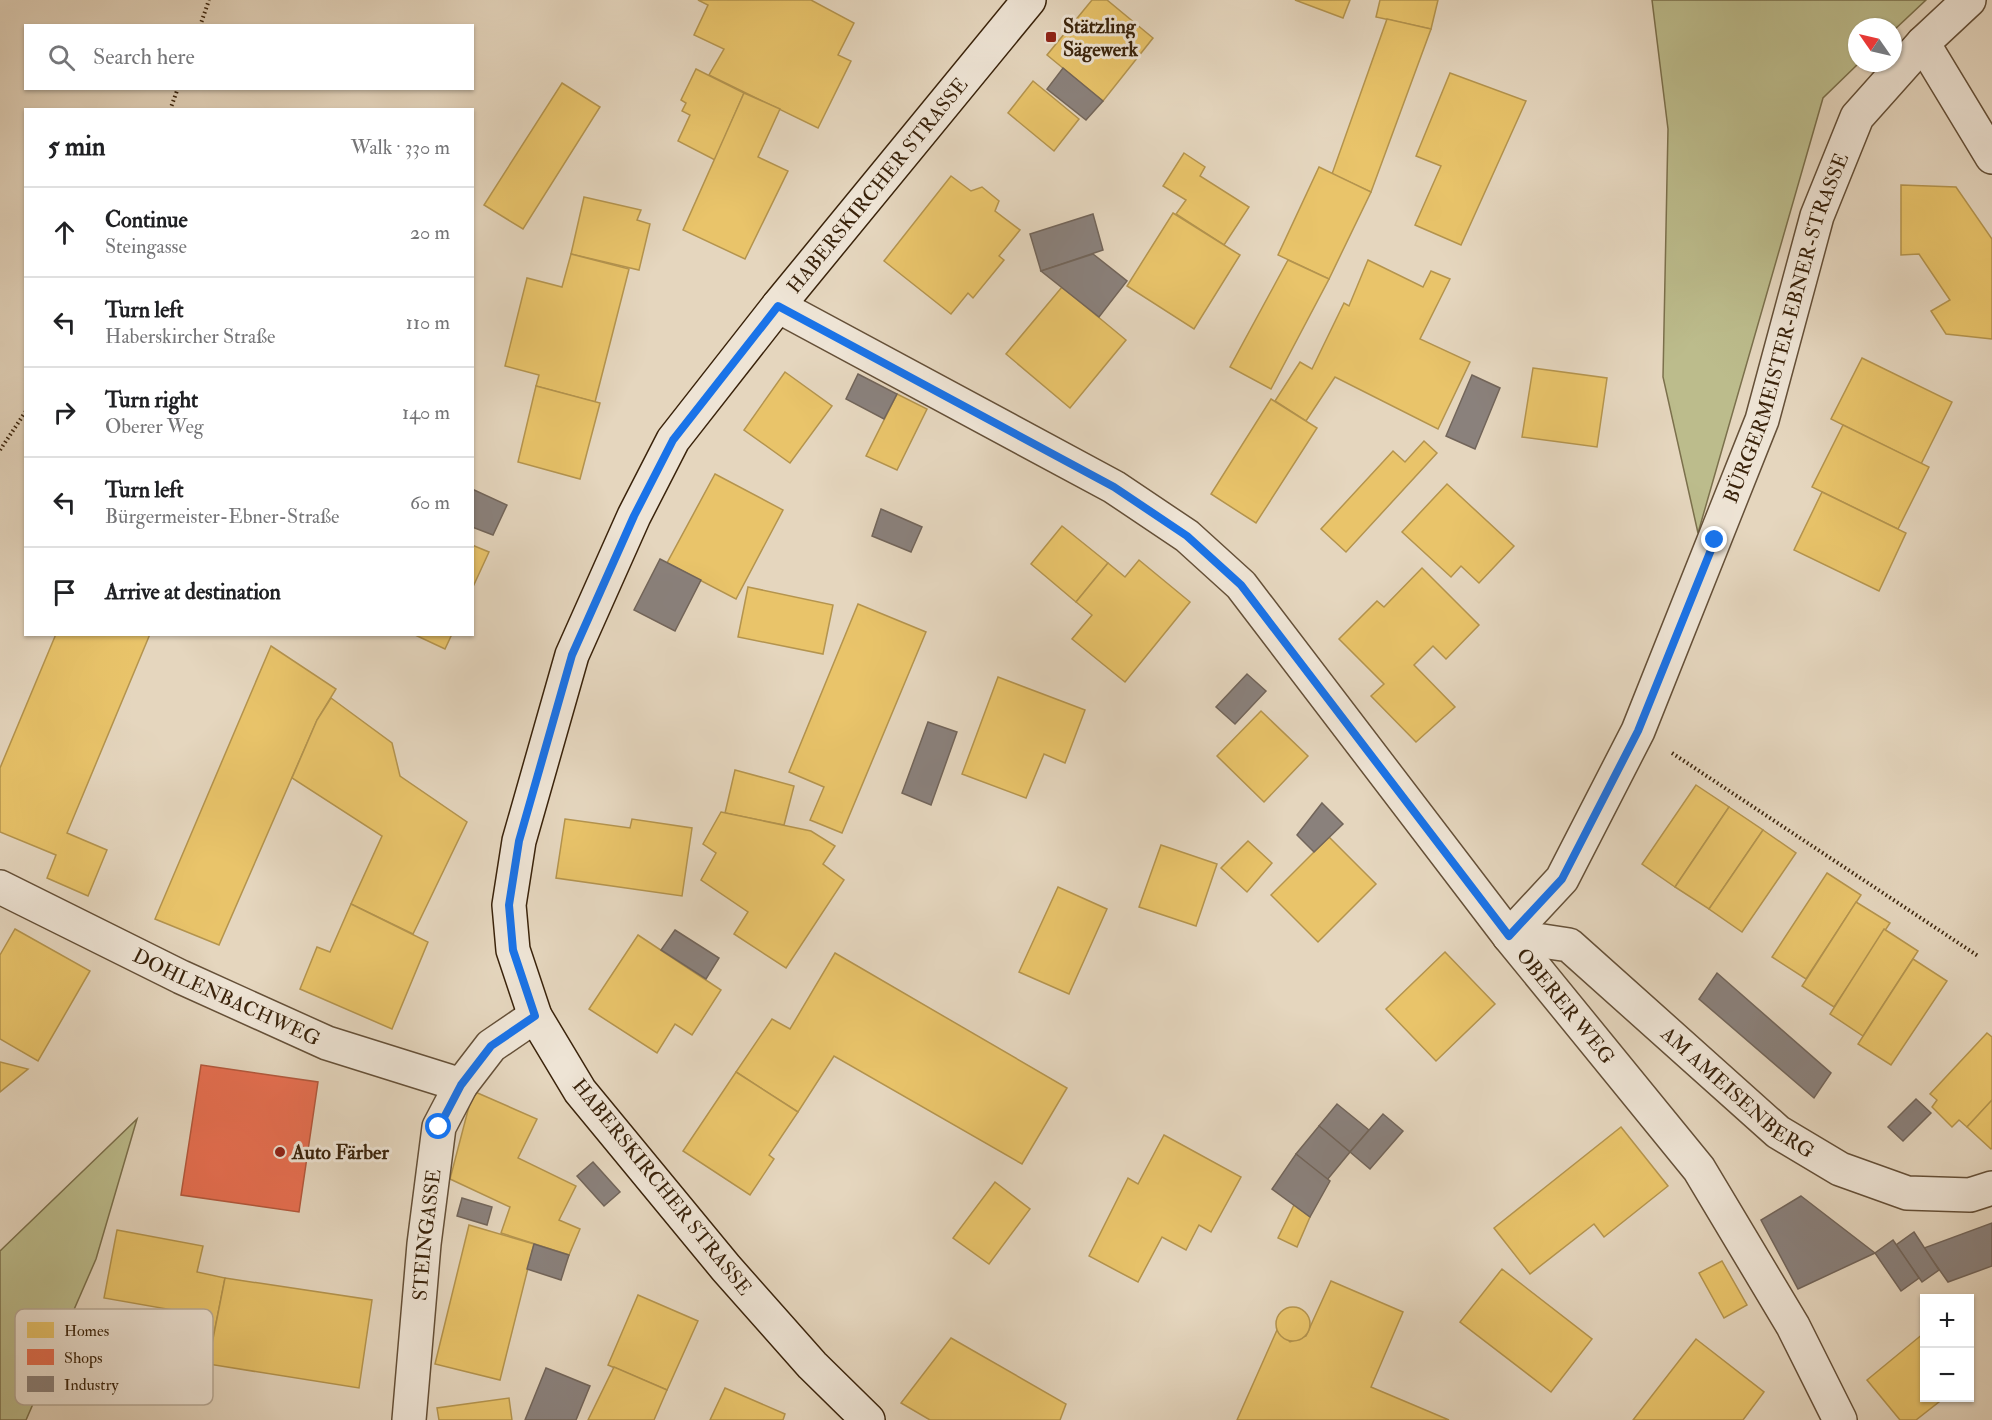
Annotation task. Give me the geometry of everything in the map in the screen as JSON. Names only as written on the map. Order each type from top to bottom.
[{"type":"street","name":"HABERSKIRCHER STRASSE","points":[[868,1420],[812,1365],[659,1189],[580,1091],[535,1016],[513,950],[509,905],[519,841],[572,655],[634,516],[673,440],[778,306],[1029,0]]},
{"type":"street","name":"BÜRGERMEISTER-EBNER-STRASSE","points":[[1509,936],[1562,879],[1638,731],[1762,420],[1817,216],[1857,117],[1923,43],[1969,0]]},
{"type":"street","points":[[1923,43],[1992,157]]},
{"type":"street","name":"OBERER WEG","points":[[778,306],[1114,487],[1187,536],[1241,585],[1509,936],[1699,1169],[1793,1326],[1840,1420]]},
{"type":"street","name":"DOHLENBACHWEG","points":[[0,886],[181,977],[327,1043],[461,1085]]},
{"type":"street","name":"AM AMEISENBERG","points":[[1509,936],[1569,945],[1778,1132],[1840,1169],[1907,1193],[1970,1195],[1992,1188]]},
{"type":"street","name":"STEINGASSE","points":[[409,1420],[424,1244],[439,1127],[461,1085],[491,1046],[535,1016]]},
{"type":"path","points":[[201,24],[209,0]]},
{"type":"path","points":[[171,108],[177,90]]},
{"type":"path","points":[[0,450],[24,414]]},
{"type":"path","points":[[1638,731],[1978,956]]},
{"type":"green space","points":[[1652,0],[1926,0],[1902,23],[1902,18],[1848,18],[1850,72],[1823,98],[1698,533],[1663,377],[1668,129]]},
{"type":"green space","points":[[137,1119],[96,1259],[74,1309],[15,1309],[15,1405],[33,1405],[26,1420],[0,1420],[0,1251]]},
{"type":"building: Homes","points":[[698,0],[811,0],[854,23],[838,55],[851,61],[818,128],[709,75],[724,49],[694,35],[708,5]]},
{"type":"building: Homes","points":[[1092,0],[1107,0],[1153,38],[1103,101],[1047,55]]},
{"type":"building: Homes","points":[[1295,0],[1350,0],[1343,18]]},
{"type":"building: Homes","points":[[1380,0],[1438,0],[1431,29],[1376,17]]},
{"type":"building: Homes","points":[[1387,19],[1431,29],[1371,192],[1332,174]]},
{"type":"building: Homes","points":[[696,69],[744,93],[715,160],[678,141],[690,115],[682,111],[686,103],[681,100]]},
{"type":"building: Homes","points":[[1450,73],[1526,101],[1461,245],[1415,225],[1441,166],[1416,156]]},
{"type":"building: Homes","points":[[1033,81],[1079,119],[1054,151],[1008,113]]},
{"type":"building: Homes","points":[[562,83],[600,107],[523,229],[484,205]]},
{"type":"building: Homes","points":[[744,93],[780,109],[758,157],[788,171],[745,259],[683,230]]},
{"type":"building: Homes","points":[[1184,153],[1205,167],[1200,176],[1249,207],[1224,245],[1176,214],[1186,200],[1163,186]]},
{"type":"building: Homes","points":[[1319,167],[1371,192],[1329,279],[1278,255]]},
{"type":"building: Homes","points":[[951,176],[971,191],[982,187],[999,201],[995,211],[1020,230],[999,256],[1004,260],[973,298],[968,293],[951,314],[884,261]]},
{"type":"building: Homes","points":[[1901,185],[1956,187],[1992,239],[1992,339],[1946,334],[1931,311],[1950,300],[1919,254],[1901,255]]},
{"type":"building: Homes","points":[[584,197],[641,210],[637,220],[650,224],[639,270],[571,254]]},
{"type":"building: Homes","points":[[1173,213],[1240,255],[1194,329],[1127,286]]},
{"type":"building: Homes","points":[[571,254],[629,269],[595,402],[536,386],[539,375],[505,366],[527,278],[562,287]]},
{"type":"building: Homes","points":[[1288,260],[1329,279],[1271,389],[1230,367]]},
{"type":"building: Homes","points":[[1368,260],[1423,287],[1431,271],[1450,279],[1420,339],[1470,362],[1438,429],[1335,377],[1306,421],[1275,401],[1300,362],[1312,369],[1344,303],[1349,306]]},
{"type":"building: Homes","points":[[1062,287],[1126,340],[1070,408],[1006,354]]},
{"type":"building: Homes","points":[[1862,358],[1952,402],[1921,464],[1831,419]]},
{"type":"building: Homes","points":[[1533,368],[1607,378],[1597,447],[1522,437]]},
{"type":"building: Homes","points":[[785,372],[832,406],[790,463],[744,430]]},
{"type":"building: Homes","points":[[536,386],[600,403],[580,479],[518,462]]},
{"type":"building: Homes","points":[[897,394],[927,409],[897,470],[866,456]]},
{"type":"building: Homes","points":[[1271,399],[1317,428],[1256,523],[1211,494]]},
{"type":"building: Homes","points":[[1843,425],[1929,467],[1898,529],[1812,487]]},
{"type":"building: Homes","points":[[1424,441],[1437,453],[1346,552],[1321,529],[1393,451],[1405,462]]},
{"type":"building: Homes","points":[[715,474],[783,510],[736,599],[667,563]]},
{"type":"building: Homes","points":[[1447,484],[1514,546],[1479,583],[1461,566],[1451,577],[1402,532]]},
{"type":"building: Homes","points":[[1822,492],[1906,533],[1879,591],[1794,550]]},
{"type":"building: Homes","points":[[1062,526],[1108,563],[1076,602],[1031,564]]},
{"type":"building: Homes","points":[[474,546],[489,552],[474,585]]},
{"type":"building: Homes","points":[[1139,560],[1190,602],[1125,682],[1072,639],[1092,615],[1076,602],[1108,563],[1125,577]]},
{"type":"building: Homes","points":[[1422,568],[1479,625],[1446,659],[1433,646],[1414,665],[1455,707],[1416,742],[1371,696],[1384,684],[1339,639],[1377,601],[1384,607]]},
{"type":"building: Homes","points":[[748,587],[833,605],[823,654],[738,637]]},
{"type":"building: Homes","points":[[858,604],[926,632],[842,833],[810,820],[824,787],[789,772]]},
{"type":"building: Homes","points":[[55,636],[149,636],[67,833],[107,850],[88,896],[47,878],[56,855],[0,832],[0,768]]},
{"type":"building: Homes","points":[[417,636],[451,636],[445,649]]},
{"type":"building: Homes","points":[[271,646],[336,689],[317,720],[219,945],[155,919]]},
{"type":"building: Homes","points":[[998,677],[1085,710],[1065,763],[1044,754],[1026,798],[962,774]]},
{"type":"building: Homes","points":[[331,698],[392,743],[400,776],[467,822],[413,934],[351,904],[382,836],[292,778],[317,720]]},
{"type":"building: Homes","points":[[1261,711],[1308,756],[1264,802],[1217,756]]},
{"type":"building: Homes","points":[[735,770],[794,786],[784,825],[725,813]]},
{"type":"building: Homes","points":[[1696,785],[1729,807],[1675,887],[1642,864]]},
{"type":"building: Homes","points":[[1729,807],[1763,830],[1709,909],[1675,887]]},
{"type":"building: Homes","points":[[721,812],[811,831],[835,846],[823,864],[844,880],[786,968],[734,934],[748,912],[701,880],[716,853],[703,844]]},
{"type":"building: Homes","points":[[565,819],[630,828],[632,819],[692,828],[682,896],[556,878]]},
{"type":"building: Homes","points":[[1763,830],[1796,853],[1742,932],[1709,909]]},
{"type":"building: Homes","points":[[1329,837],[1376,884],[1318,942],[1271,895]]},
{"type":"building: Homes","points":[[1248,841],[1272,863],[1247,892],[1221,868]]},
{"type":"building: Homes","points":[[1161,845],[1217,864],[1196,926],[1139,907]]},
{"type":"building: Homes","points":[[1827,873],[1861,895],[1806,979],[1772,957]]},
{"type":"building: Homes","points":[[1058,887],[1107,909],[1069,994],[1019,972]]},
{"type":"building: Homes","points":[[1856,902],[1890,923],[1834,1007],[1802,986]]},
{"type":"building: Homes","points":[[351,904],[428,942],[392,1029],[300,989],[317,947],[330,952]]},
{"type":"building: Homes","points":[[15,929],[90,971],[38,1061],[0,1039],[0,955]]},
{"type":"building: Homes","points":[[1884,929],[1918,951],[1863,1036],[1830,1014]]},
{"type":"building: Homes","points":[[638,935],[721,990],[692,1035],[675,1024],[657,1053],[589,1009]]},
{"type":"building: Homes","points":[[1445,952],[1495,1004],[1436,1061],[1386,1009]]},
{"type":"building: Homes","points":[[835,953],[1067,1088],[1022,1164],[834,1056],[798,1112],[736,1072],[772,1019],[790,1029]]},
{"type":"building: Homes","points":[[1913,959],[1947,981],[1891,1065],[1858,1044]]},
{"type":"building: Homes","points":[[1987,1033],[1992,1037],[1992,1100],[1967,1127],[1959,1120],[1952,1127],[1932,1107],[1937,1100],[1930,1094]]},
{"type":"building: Homes","points":[[0,1062],[28,1069],[0,1092]]},
{"type":"building: Homes","points":[[736,1072],[798,1112],[769,1155],[774,1159],[750,1195],[683,1151]]},
{"type":"building: Homes","points":[[473,1091],[537,1119],[518,1158],[576,1186],[559,1220],[580,1229],[569,1255],[501,1233],[510,1207],[450,1179]]},
{"type":"building: Homes","points":[[1992,1100],[1992,1148],[1991,1149],[1967,1127]]},
{"type":"building: Homes","points":[[1621,1127],[1668,1186],[1604,1237],[1594,1224],[1530,1274],[1494,1228]]},
{"type":"building: Homes","points":[[1164,1135],[1241,1177],[1211,1232],[1199,1225],[1186,1250],[1162,1237],[1138,1282],[1089,1256],[1128,1178],[1138,1184]]},
{"type":"building: Homes","points":[[995,1182],[1030,1209],[989,1264],[953,1238]]},
{"type":"building: Homes","points":[[1294,1205],[1310,1217],[1297,1247],[1278,1238]]},
{"type":"building: Homes","points":[[469,1225],[534,1244],[500,1380],[435,1364]]},
{"type":"building: Homes","points":[[117,1230],[203,1246],[197,1272],[225,1278],[213,1339],[213,1309],[167,1309],[104,1298]]},
{"type":"building: Homes","points":[[1722,1261],[1747,1305],[1724,1318],[1699,1273]]},
{"type":"building: Homes","points":[[1502,1269],[1592,1339],[1551,1392],[1460,1322]]},
{"type":"building: Homes","points":[[225,1278],[372,1300],[359,1388],[213,1365],[213,1339]]},
{"type":"building: Homes","points":[[1331,1281],[1403,1312],[1371,1387],[1449,1420],[1237,1420],[1277,1330],[1290,1342],[1306,1336]]},
{"type":"building: Homes","points":[[638,1295],[698,1321],[667,1390],[608,1365]]},
{"type":"building: Homes","points":[[1293,1307],[1305,1312],[1310,1324],[1305,1336],[1293,1341],[1281,1336],[1276,1324],[1281,1312]]},
{"type":"building: Homes","points":[[1920,1336],[1920,1402],[1939,1402],[1916,1420],[1900,1420],[1867,1380]]},
{"type":"building: Homes","points":[[951,1338],[1066,1404],[1060,1420],[930,1420],[901,1403]]},
{"type":"building: Homes","points":[[1696,1339],[1764,1392],[1743,1420],[1633,1420]]},
{"type":"building: Homes","points":[[614,1367],[667,1390],[654,1420],[588,1420]]},
{"type":"building: Homes","points":[[725,1388],[785,1414],[783,1420],[710,1420]]},
{"type":"building: Homes","points":[[509,1398],[512,1420],[439,1420],[437,1408]]},
{"type":"building: Shops","points":[[201,1065],[318,1082],[299,1212],[181,1195]]},
{"type":"building: Industry","points":[[1063,68],[1103,101],[1086,120],[1047,89]]},
{"type":"building: Industry","points":[[1093,214],[1103,250],[1041,271],[1030,234]]},
{"type":"building: Industry","points":[[1093,254],[1127,281],[1099,317],[1041,271]]},
{"type":"building: Industry","points":[[858,374],[897,394],[884,419],[846,399]]},
{"type":"building: Industry","points":[[1472,375],[1500,388],[1475,449],[1446,436]]},
{"type":"building: Industry","points":[[474,490],[507,505],[493,535],[474,528]]},
{"type":"building: Industry","points":[[881,509],[922,527],[911,552],[872,536]]},
{"type":"building: Industry","points":[[660,559],[701,580],[675,631],[634,610]]},
{"type":"building: Industry","points":[[1247,674],[1266,691],[1235,724],[1216,707]]},
{"type":"building: Industry","points":[[928,722],[957,732],[931,805],[902,793]]},
{"type":"building: Industry","points":[[1322,803],[1343,824],[1314,852],[1297,835]]},
{"type":"building: Industry","points":[[675,930],[719,958],[706,979],[661,950]]},
{"type":"building: Industry","points":[[1717,973],[1831,1073],[1814,1098],[1699,999]]},
{"type":"building: Industry","points":[[1916,1099],[1931,1113],[1903,1141],[1888,1127]]},
{"type":"building: Industry","points":[[1337,1104],[1369,1130],[1350,1152],[1319,1126]]},
{"type":"building: Industry","points":[[1383,1114],[1403,1131],[1370,1169],[1350,1152]]},
{"type":"building: Industry","points":[[1319,1126],[1350,1152],[1327,1180],[1296,1154]]},
{"type":"building: Industry","points":[[1296,1154],[1330,1181],[1310,1217],[1272,1189]]},
{"type":"building: Industry","points":[[593,1162],[620,1192],[604,1206],[577,1176]]},
{"type":"building: Industry","points":[[1801,1196],[1875,1253],[1798,1289],[1761,1220]]},
{"type":"building: Industry","points":[[462,1198],[492,1207],[487,1225],[457,1216]]},
{"type":"building: Industry","points":[[1992,1223],[1992,1266],[1948,1282],[1924,1248]]},
{"type":"building: Industry","points":[[1914,1232],[1939,1270],[1922,1282],[1896,1245]]},
{"type":"building: Industry","points":[[1893,1240],[1919,1278],[1901,1291],[1875,1253]]},
{"type":"building: Industry","points":[[534,1244],[569,1255],[561,1280],[527,1269]]},
{"type":"building: Industry","points":[[546,1368],[590,1386],[576,1420],[525,1420]]},
{"type":"place","name":"Stätzling Sägewerk","points":[[1051,37]]},
{"type":"place","name":"Auto Färber","points":[[280,1152]]},
{"type":"route","points":[[439,1127],[461,1085],[491,1046],[535,1016],[513,950],[509,905],[519,841],[572,655],[634,516],[673,440],[778,306],[1114,487],[1187,536],[1241,585],[1509,936],[1562,879],[1638,731],[1715,540]]}]
